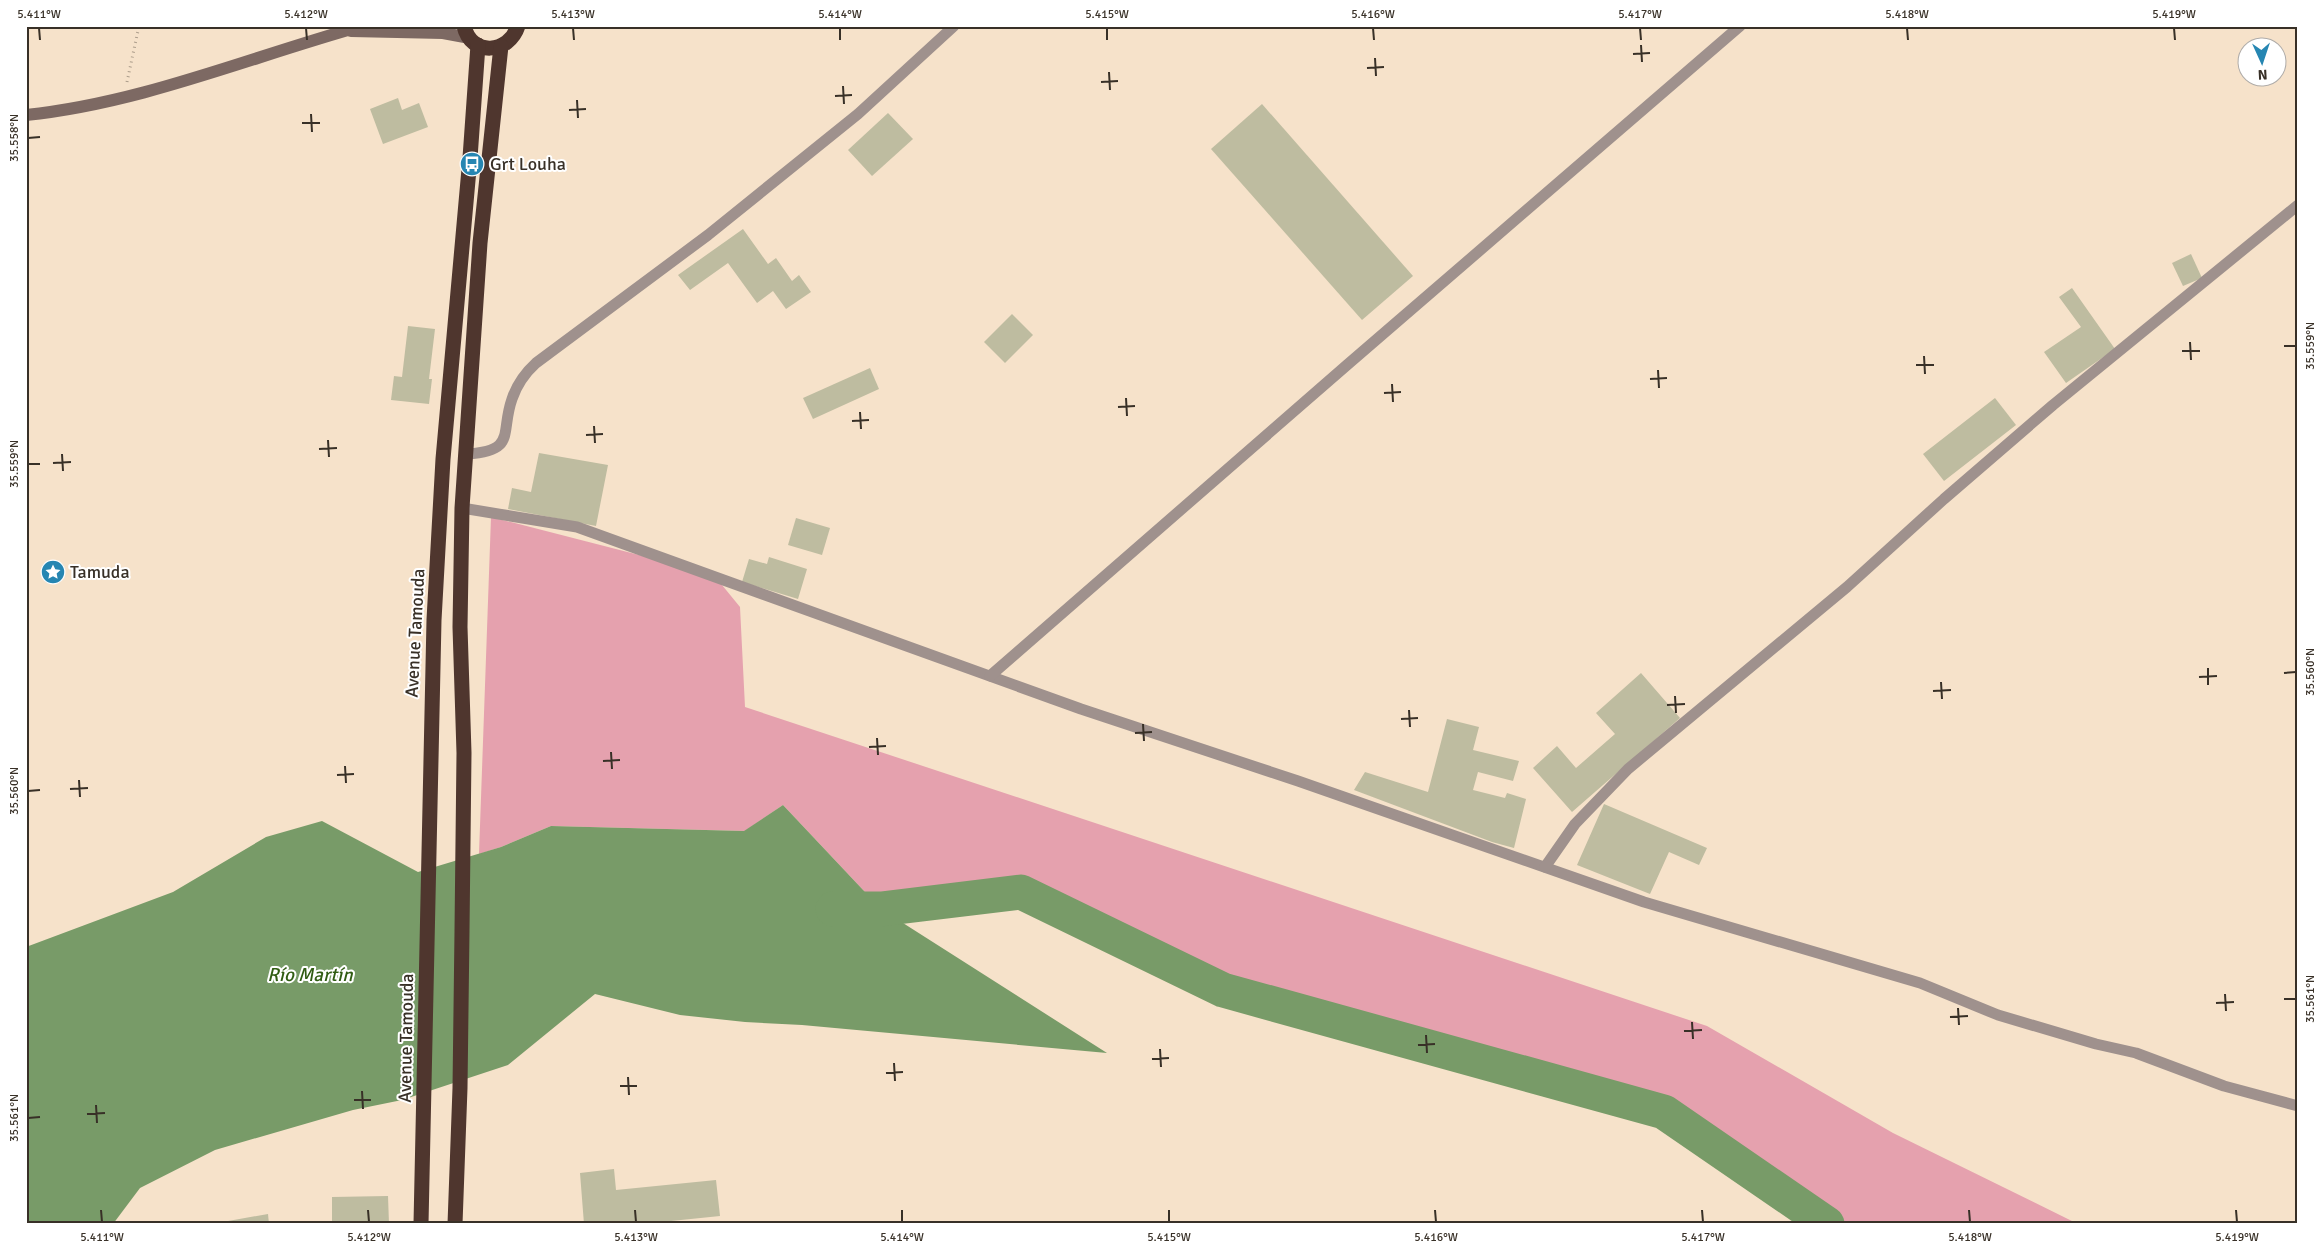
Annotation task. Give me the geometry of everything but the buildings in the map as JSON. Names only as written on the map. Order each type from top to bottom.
[{"type":"highway","points":[[471,36],[490,48],[501,46],[510,41],[518,26]]},
{"type":"highway","name":"Avenue Tamouda","points":[[421,1222],[434,620],[443,459],[469,168],[471,36]]},
{"type":"highway","points":[[455,1222],[460,1088],[464,753],[460,627],[462,508],[480,243],[501,46]]},
{"type":"street","points":[[26,115],[76,109],[125,98],[224,70],[362,26]]},
{"type":"street","points":[[344,31],[443,33],[471,36]]},
{"type":"lane","points":[[467,454],[492,450],[504,439],[516,390],[528,371],[536,363],[708,235],[858,114],[954,26]]},
{"type":"lane","points":[[990,676],[1740,26]]},
{"type":"lane","points":[[1545,866],[1575,824],[1628,769],[1847,587],[1944,499],[2053,405],[2298,205]]},
{"type":"lane","points":[[462,508],[577,527],[990,676],[1705,921],[1920,983],[1998,1015],[2096,1044],[2136,1053],[2224,1086],[2298,1106]]},
{"type":"path","points":[[125,98],[139,26]]},
{"type":"shaded area","points":[[491,517],[713,574],[740,607],[745,707],[1707,1026],[1893,1133],[2078,1224],[1827,1224],[1664,1112],[1223,990],[1021,892],[881,909],[783,805],[745,831],[551,826],[479,854]]},
{"type":"water","name":"Río Martín","points":[[783,805],[881,909],[1107,1053],[680,1015],[595,994],[508,1065],[402,1100],[353,1110],[215,1150],[140,1188],[113,1224],[26,1224],[26,947],[173,892],[266,837],[322,821],[418,872],[501,847],[551,826],[744,831]]},
{"type":"waterway","points":[[833,909],[881,909],[1021,892],[1223,990],[1664,1112],[1827,1224]]},
{"type":"place","name":"Grt Louha","points":[[472,164]]},
{"type":"place","name":"Tamuda","points":[[53,572]]}]
